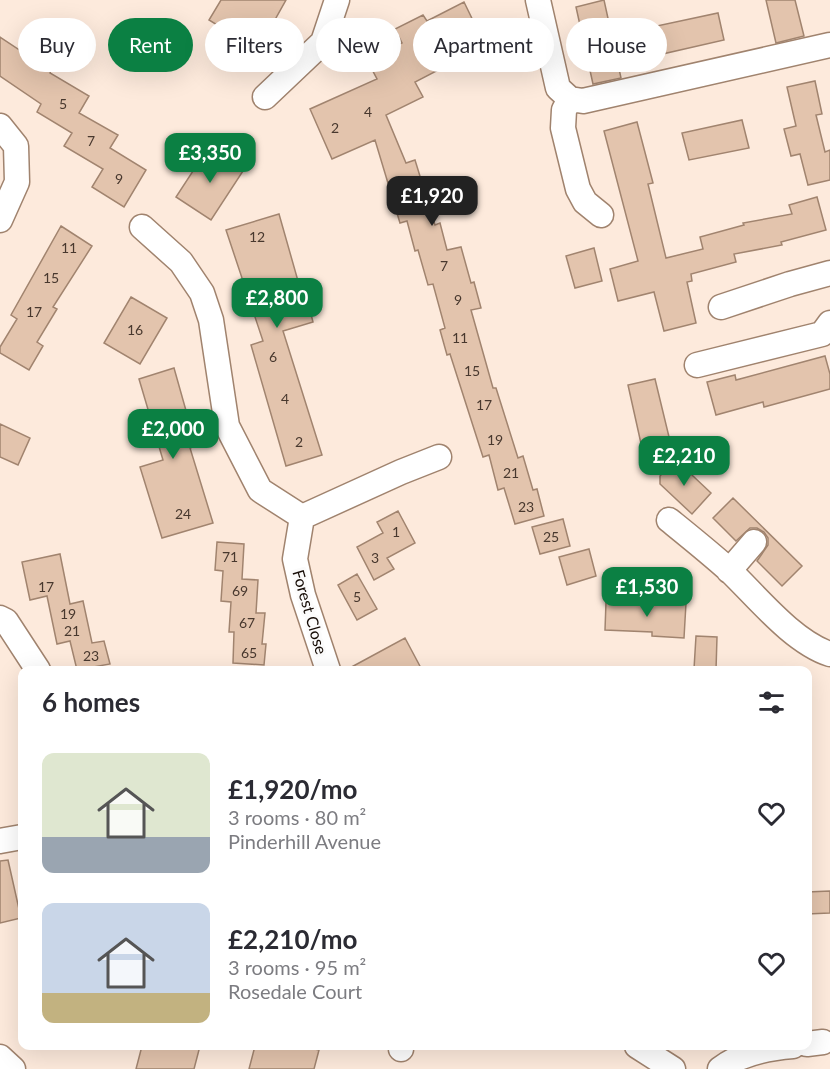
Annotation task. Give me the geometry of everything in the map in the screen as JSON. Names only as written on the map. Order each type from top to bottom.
[{"type":"street","points":[[265,97],[323,42],[337,0]]},
{"type":"street","points":[[538,0],[558,87],[570,99],[583,101],[830,45]]},
{"type":"street","points":[[570,99],[564,110],[563,128],[578,189],[585,202],[601,215]]},
{"type":"street","points":[[0,126],[16,146],[17,182],[0,220]]},
{"type":"street","points":[[142,227],[181,262],[202,293],[211,320],[227,426],[260,490],[302,517],[401,472],[439,458]]},
{"type":"street","points":[[721,307],[830,273]]},
{"type":"street","points":[[697,365],[822,334],[830,322]]},
{"type":"street","name":"Forest Close","points":[[302,517],[295,559],[303,595],[327,666]]},
{"type":"street","points":[[669,520],[729,571],[788,627],[817,650],[830,654]]},
{"type":"street","points":[[729,571],[754,542]]},
{"type":"street","points":[[0,618],[6,621],[35,666]]},
{"type":"street","points":[[0,842],[18,838]]},
{"type":"street","points":[[643,1050],[673,1069]]},
{"type":"street","points":[[720,1069],[728,1062],[758,1050]]},
{"type":"street","points":[[0,1057],[13,1069]]},
{"type":"building","points":[[221,0],[286,0],[276,18],[210,18]]},
{"type":"building","points":[[604,0],[608,18],[578,18],[576,7]]},
{"type":"building","points":[[766,0],[795,0],[804,36],[776,43]]},
{"type":"building","points":[[464,2],[472,18],[433,18]]},
{"type":"building","points":[[718,13],[724,40],[667,53],[667,24]]},
{"type":"building","points":[[413,20],[413,72],[434,72],[415,82],[423,97],[386,115],[406,163],[415,160],[435,225],[440,223],[447,250],[461,247],[471,283],[474,282],[481,308],[471,310],[493,388],[496,388],[518,458],[523,456],[533,490],[537,489],[544,516],[515,524],[504,488],[498,490],[489,455],[483,457],[450,354],[447,355],[440,330],[445,328],[433,284],[428,285],[407,221],[400,223],[375,140],[332,159],[310,109],[377,79],[373,72],[401,72],[401,26]]},
{"type":"building","points":[[0,37],[18,49],[18,72],[50,72],[89,96],[79,113],[118,135],[110,148],[146,170],[124,207],[92,187],[103,169],[64,146],[72,133],[37,112],[41,104],[0,76]]},
{"type":"building","points":[[590,72],[620,72],[621,78],[593,84]]},
{"type":"building","points":[[815,81],[822,114],[816,115],[825,152],[830,150],[830,180],[808,185],[800,154],[791,156],[784,129],[796,126],[787,87]]},
{"type":"building","points":[[742,120],[749,148],[689,160],[682,133]]},
{"type":"building","points":[[637,122],[653,183],[648,184],[666,258],[703,249],[700,237],[744,225],[743,223],[792,214],[789,205],[817,197],[826,230],[781,242],[782,245],[734,254],[736,262],[691,274],[692,281],[687,282],[696,323],[664,331],[654,292],[618,301],[610,269],[638,261],[604,131]]},
{"type":"building","points":[[208,148],[243,171],[211,220],[176,197]]},
{"type":"building","points":[[279,214],[300,288],[304,287],[313,322],[283,331],[322,455],[286,466],[251,345],[263,341],[226,230]]},
{"type":"building","points":[[61,226],[92,246],[53,307],[57,309],[37,342],[43,346],[29,370],[0,353],[0,347],[17,319],[11,315]]},
{"type":"building","points":[[594,248],[602,281],[575,288],[566,256]]},
{"type":"building","points":[[131,297],[167,318],[140,364],[104,343]]},
{"type":"building","points":[[825,356],[830,374],[830,389],[764,407],[763,402],[716,415],[707,382],[735,375],[736,380]]},
{"type":"building","points":[[174,368],[196,446],[190,448],[213,523],[162,538],[140,467],[163,460],[139,379]]},
{"type":"building","points":[[655,379],[670,441],[642,448],[628,385]]},
{"type":"building","points":[[0,424],[30,438],[18,465],[0,457]]},
{"type":"building","points":[[675,459],[711,493],[692,514],[660,484],[660,476]]},
{"type":"building","points":[[733,498],[802,566],[782,586],[757,561],[768,545],[768,538],[764,532],[757,528],[750,528],[736,541],[713,518]]},
{"type":"building","points":[[398,511],[415,543],[387,558],[394,569],[374,580],[357,547],[383,533],[377,522]]},
{"type":"building","points":[[563,519],[570,546],[540,554],[532,527]]},
{"type":"building","points":[[217,542],[244,544],[242,579],[258,580],[256,613],[265,613],[262,644],[266,644],[264,665],[233,663],[234,632],[229,632],[231,602],[221,601],[223,571],[215,570]]},
{"type":"building","points":[[589,549],[596,576],[567,585],[559,557]]},
{"type":"building","points":[[60,554],[70,604],[83,601],[92,643],[104,641],[110,664],[76,666],[70,641],[57,644],[47,596],[30,600],[22,562]]},
{"type":"building","points":[[357,574],[377,609],[357,620],[338,585]]},
{"type":"building","points":[[606,602],[686,603],[684,638],[652,636],[652,632],[605,630]]},
{"type":"building","points":[[696,636],[717,637],[716,666],[694,666]]},
{"type":"building","points":[[405,638],[420,666],[353,666]]},
{"type":"building","points":[[8,860],[18,905],[18,919],[0,923],[0,861]]},
{"type":"building","points":[[830,891],[830,913],[812,914],[812,892]]},
{"type":"building","points":[[141,1050],[199,1050],[194,1069],[136,1069]]},
{"type":"building","points":[[254,1050],[319,1050],[314,1069],[249,1069]]}]
